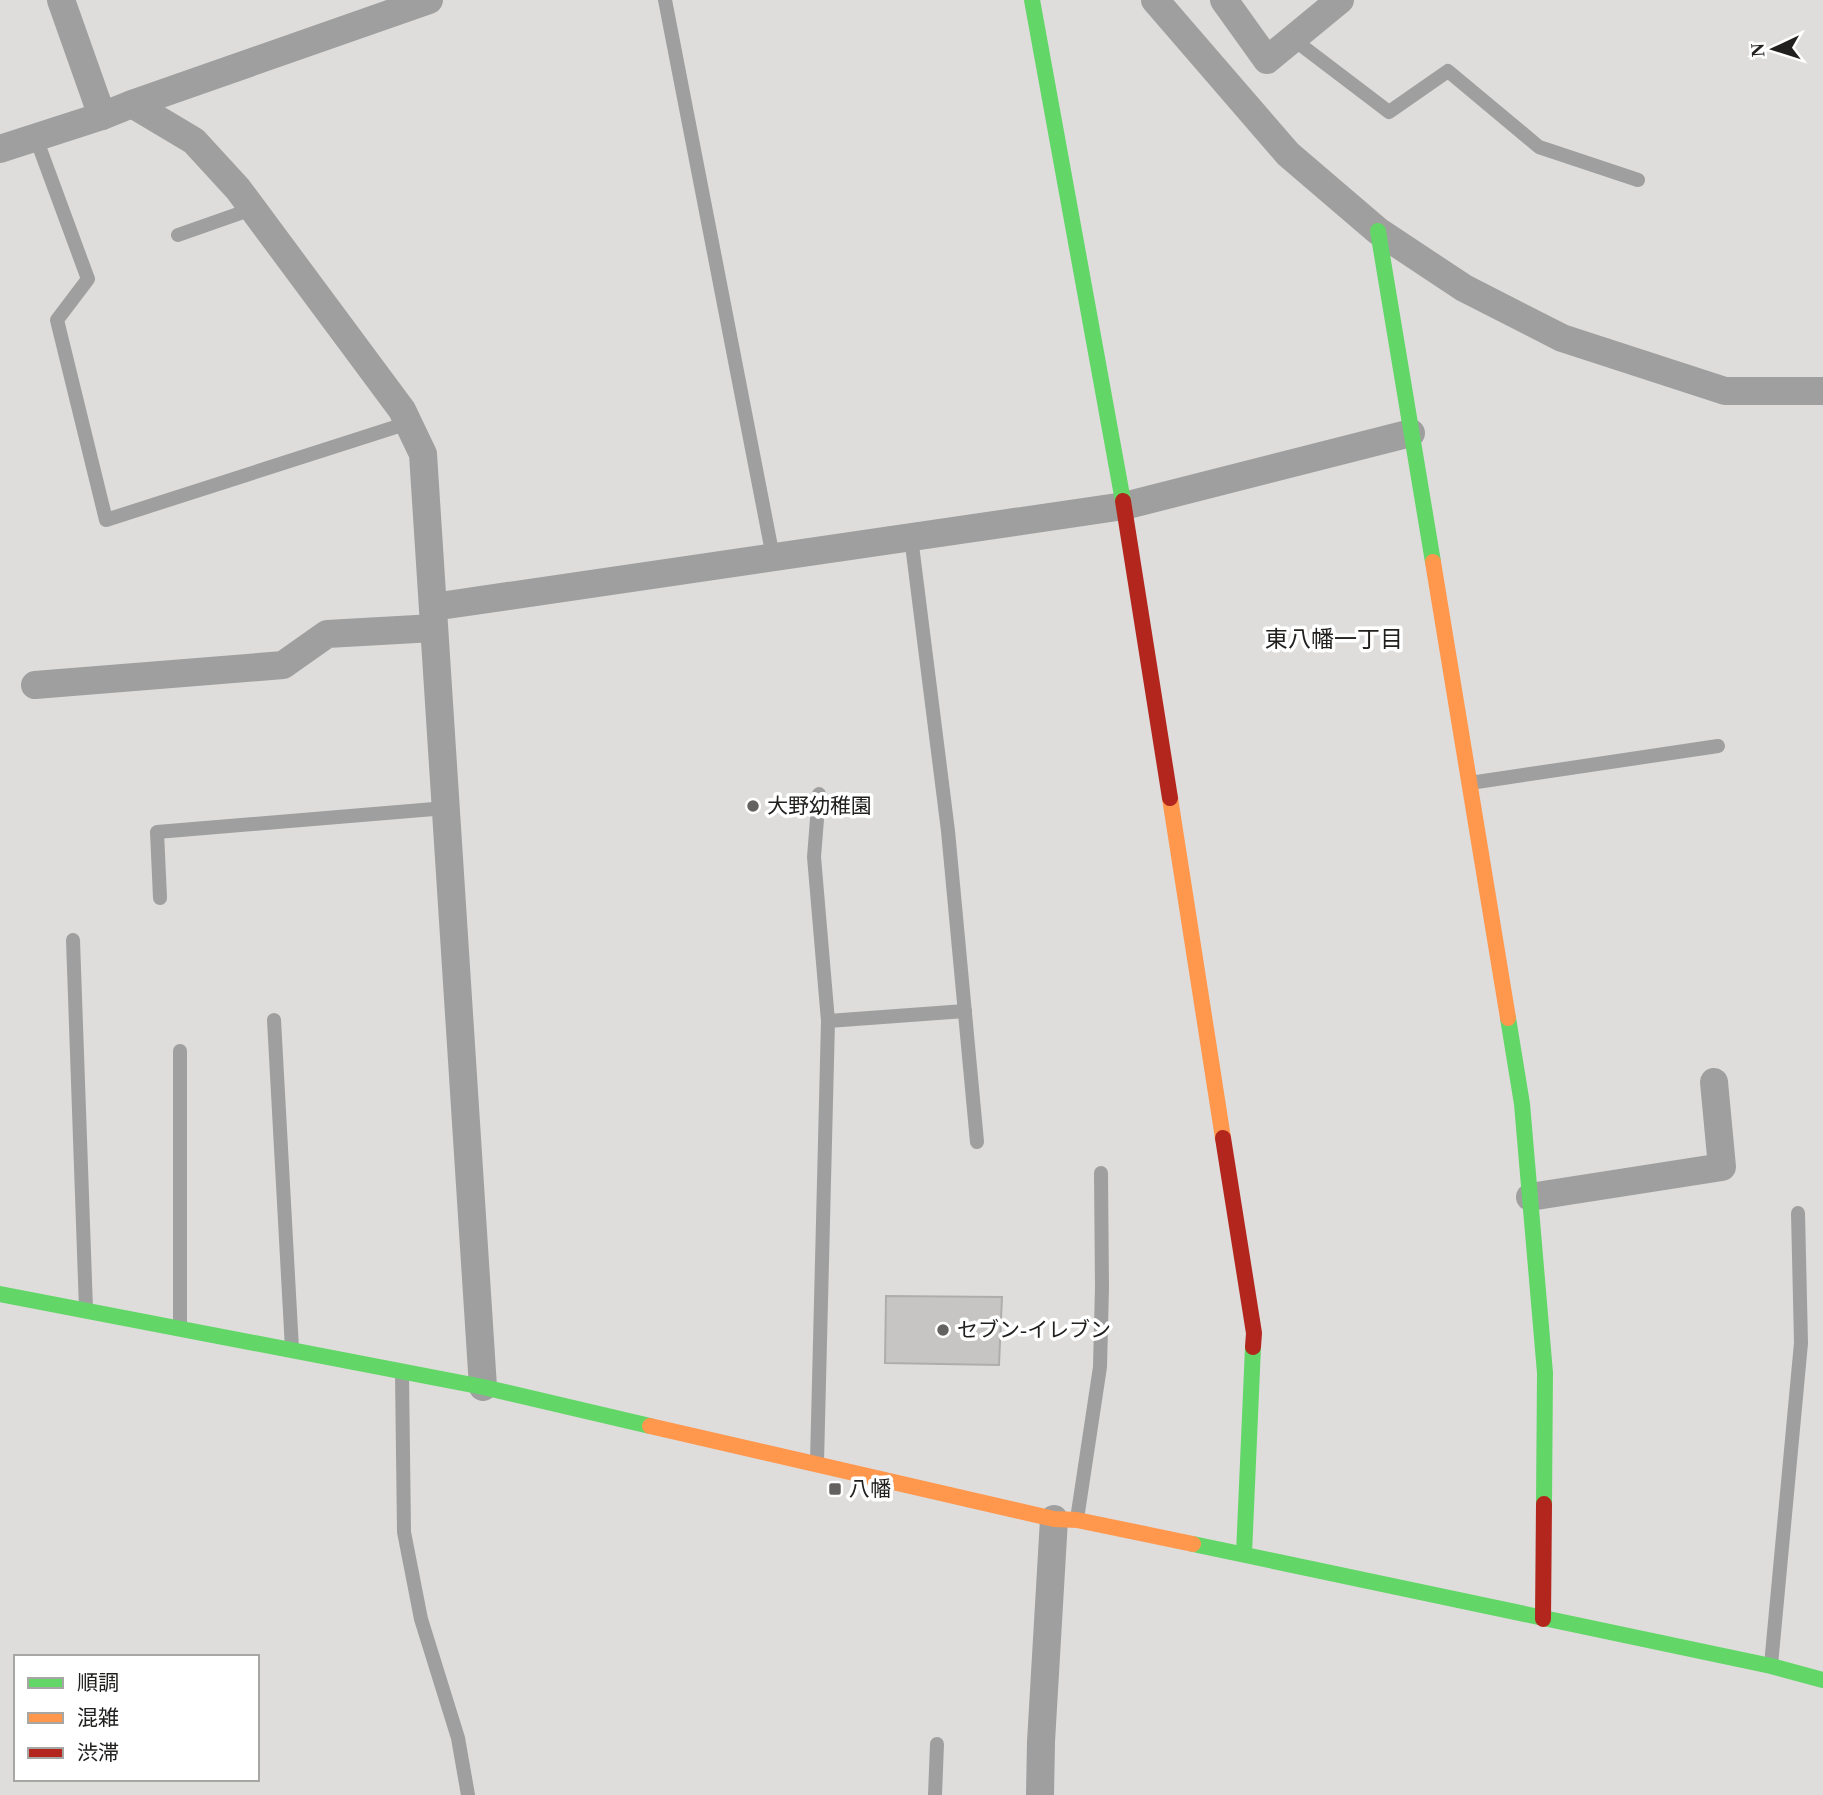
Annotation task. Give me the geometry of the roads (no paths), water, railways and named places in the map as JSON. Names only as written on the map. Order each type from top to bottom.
[{"type":"street","points":[[61,0],[102,116]]},
{"type":"street","points":[[0,149],[102,116],[429,0]]},
{"type":"street","points":[[1032,0],[1124,506],[1254,1333],[1244,1554]]},
{"type":"street","points":[[1155,0],[1288,153],[1378,231],[1464,289],[1562,338],[1725,391],[1823,391]]},
{"type":"street","points":[[1224,0],[1267,60],[1340,0]]},
{"type":"street","points":[[132,104],[194,141],[238,189],[402,410],[423,454],[483,1387]]},
{"type":"street","points":[[1378,231],[1522,1104],[1545,1373],[1543,1619]]},
{"type":"street","points":[[35,685],[283,665],[327,635],[773,557],[1124,506],[1411,433]]},
{"type":"street","points":[[1530,1197],[1723,1167],[1714,1082]]},
{"type":"street","points":[[0,1294],[483,1387],[1065,1520],[1244,1554],[1771,1666],[1823,1680]]},
{"type":"street","points":[[1040,1795],[1041,1742],[1065,1520]]},
{"type":"lane","points":[[665,0],[773,557]]},
{"type":"lane","points":[[1293,39],[1389,112],[1448,71],[1539,147],[1637,180]]},
{"type":"lane","points":[[36,138],[88,279],[57,320],[106,520],[408,423]]},
{"type":"lane","points":[[178,235],[252,209]]},
{"type":"lane","points":[[911,537],[948,831],[976,1142]]},
{"type":"lane","points":[[1469,783],[1718,746]]},
{"type":"lane","points":[[817,1464],[828,1021],[814,857],[819,794]]},
{"type":"lane","points":[[160,898],[157,832],[446,808]]},
{"type":"lane","points":[[73,940],[86,1310]]},
{"type":"lane","points":[[828,1021],[965,1011]]},
{"type":"lane","points":[[274,1020],[292,1350]]},
{"type":"lane","points":[[180,1051],[180,1329]]},
{"type":"lane","points":[[1065,1520],[1100,1367],[1101,1173]]},
{"type":"lane","points":[[1771,1666],[1801,1343],[1798,1213]]},
{"type":"lane","points":[[402,1371],[404,1532],[421,1619],[458,1738],[468,1795]]},
{"type":"lane","points":[[935,1795],[937,1744]]},
{"type":"place","name":"大野幼稚園","points":[[753,806]]},
{"type":"place","name":"セブン-イレブン","points":[[943,1330]]},
{"type":"place","name":"八幡","points":[[835,1489]]},
{"type":"district","name":"東八幡一丁目","points":[[1334,639]]}]
